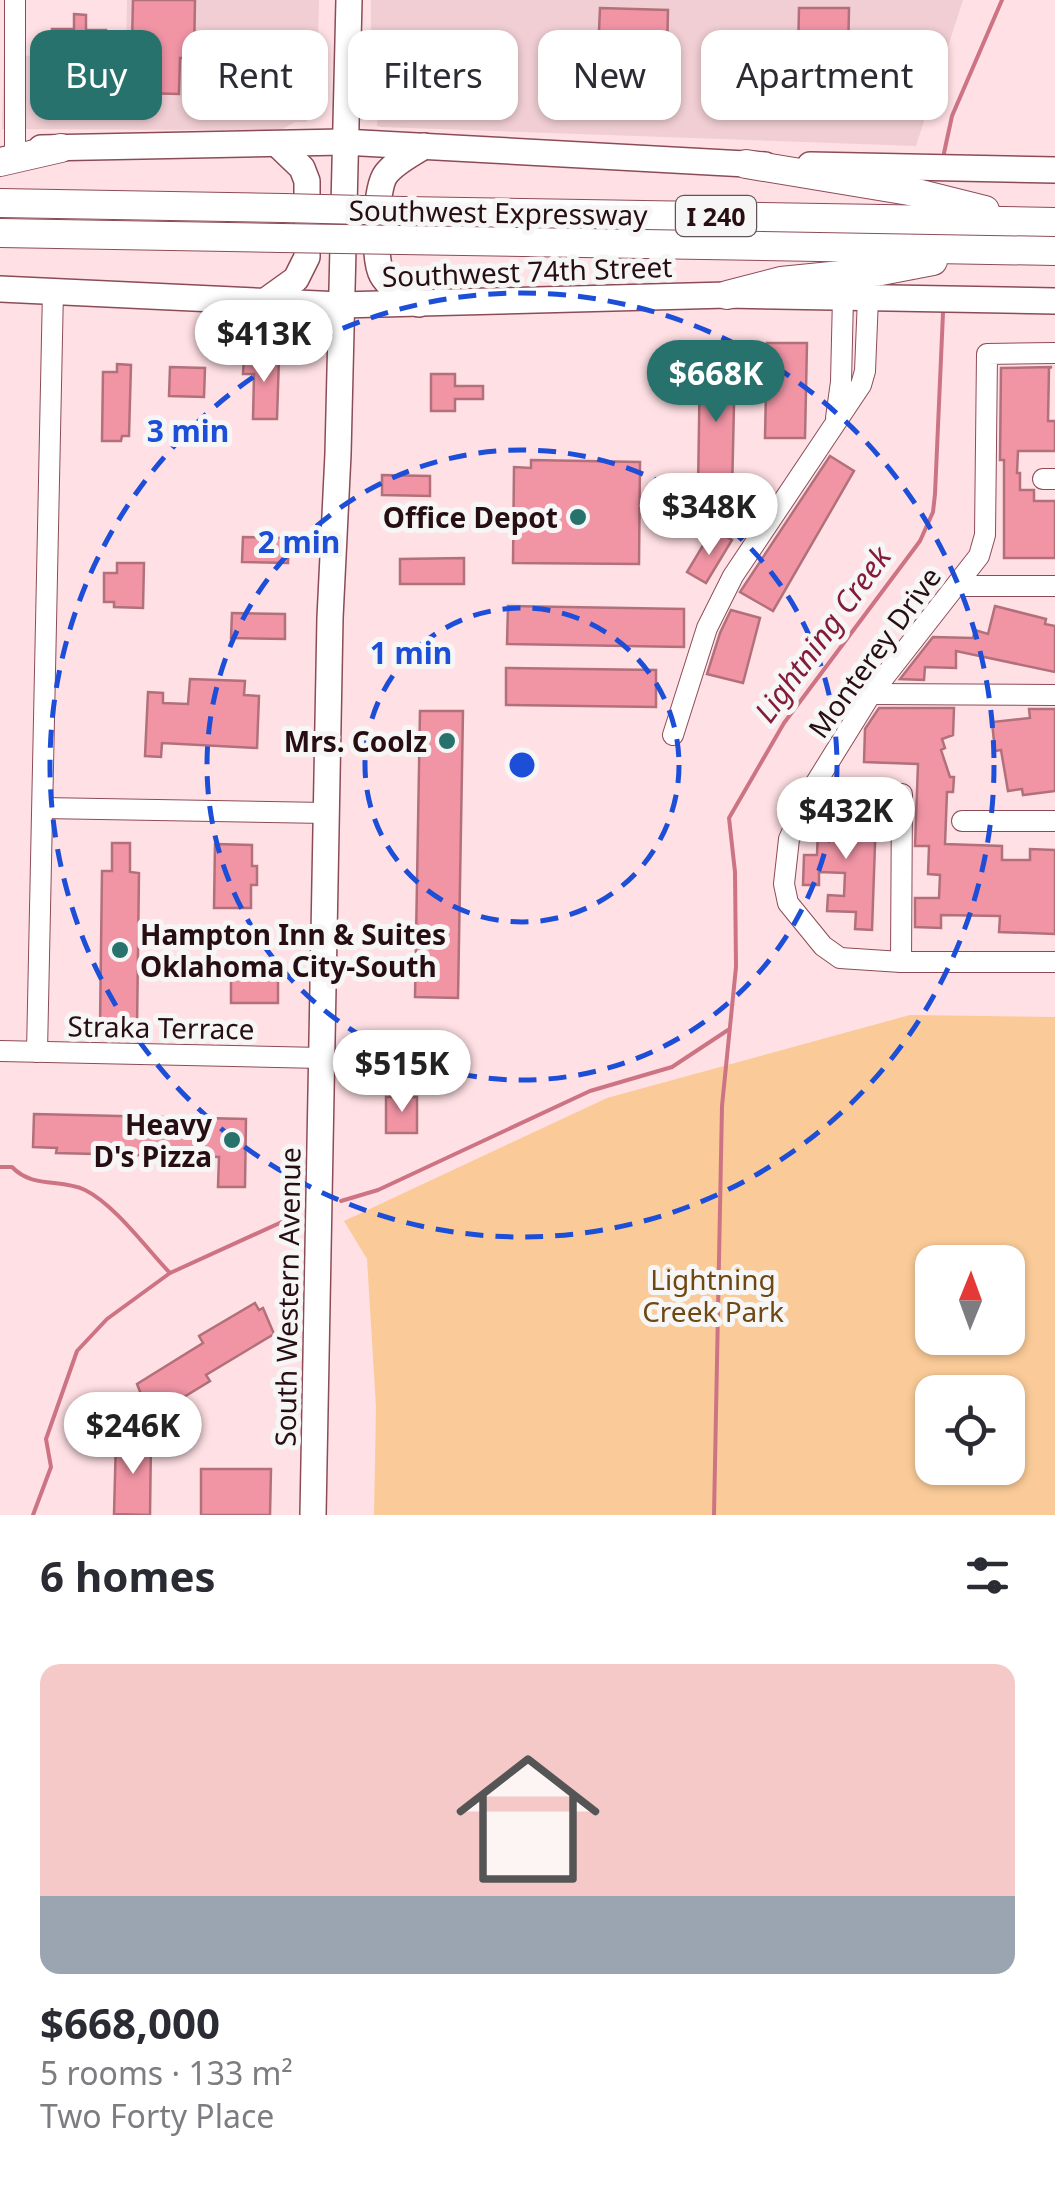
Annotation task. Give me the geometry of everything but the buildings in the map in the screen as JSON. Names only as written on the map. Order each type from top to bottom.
[{"type":"highway","points":[[5,153],[61,148]]},
{"type":"highway","points":[[746,164],[908,191],[1042,222]]},
{"type":"highway","name":"Southwest Expressway","points":[[0,203],[1042,222]]},
{"type":"highway","name":"Southwest Expressway","points":[[0,233],[1055,252]]},
{"type":"highway","points":[[727,295],[781,281],[881,271],[983,250]]},
{"type":"main road","name":"South Western Avenue","points":[[313,1515],[326,813],[349,0]]},
{"type":"main road","points":[[61,148],[344,142],[746,164],[1055,170]]},
{"type":"main road","points":[[264,302],[296,278],[308,257],[307,182],[302,168],[277,144]]},
{"type":"main road","points":[[419,304],[382,274],[377,260],[379,190],[390,169],[424,146]]},
{"type":"main road","name":"Southwest 74th Street","points":[[0,289],[341,306],[727,295],[1055,301]]},
{"type":"street","points":[[5,153],[16,0]]},
{"type":"street","points":[[37,1052],[53,290]]},
{"type":"street","points":[[673,735],[707,628],[732,576],[836,420],[855,298]]},
{"type":"street","name":"Monterey Drive","points":[[901,962],[840,958],[823,946],[788,903],[784,884],[789,839],[812,789],[871,694],[978,556],[985,536],[986,354],[1055,354]]},
{"type":"street","points":[[956,586],[1055,586]]},
{"type":"street","points":[[871,694],[1055,696]]},
{"type":"street","points":[[812,789],[902,794],[901,962],[1055,962]]},
{"type":"street","points":[[43,808],[326,813]]},
{"type":"street","points":[[962,821],[1055,821]]},
{"type":"street","name":"Straka Terrace","points":[[0,1051],[321,1058]]},
{"type":"shaded area","points":[[127,0],[319,0],[318,30],[182,30],[182,120],[307,122],[295,122],[281,130],[2,129],[4,55],[30,56],[30,120],[162,120],[162,30],[126,30]]},
{"type":"shaded area","points":[[371,0],[963,0],[948,47],[948,30],[701,30],[701,120],[924,120],[916,146],[381,127],[377,126],[377,120],[518,120],[518,30],[371,30]]},
{"type":"green space","name":"Lightning Creek Park","points":[[910,1015],[1055,1017],[1055,1515],[374,1515],[376,1407],[367,1259],[344,1221],[607,1098]]},
{"type":"waterway","name":"Lightning Creek","points":[[944,153],[952,116],[1002,0]]},
{"type":"waterway","name":"Lightning Creek","points":[[714,1515],[722,1106],[736,967],[735,872],[729,818],[784,723],[920,541],[933,512],[943,313]]},
{"type":"waterway","name":"Lightning Creek","points":[[341,1201],[378,1190],[590,1091],[672,1067],[728,1030]]},
{"type":"waterway","points":[[0,1167],[12,1167],[38,1181],[85,1190],[119,1216],[170,1273]]},
{"type":"waterway","name":"Lightning Creek","points":[[33,1515],[51,1467],[46,1439],[77,1351],[107,1319],[170,1273],[295,1216]]},
{"type":"place","name":"Office Depot","points":[[578,517]]},
{"type":"place","name":"Mrs. Coolz","points":[[447,741]]},
{"type":"place","name":"Hampton Inn & Suites Oklahoma City-South","points":[[120,950]]},
{"type":"place","name":"Heavy D's Pizza","points":[[232,1140]]}]
